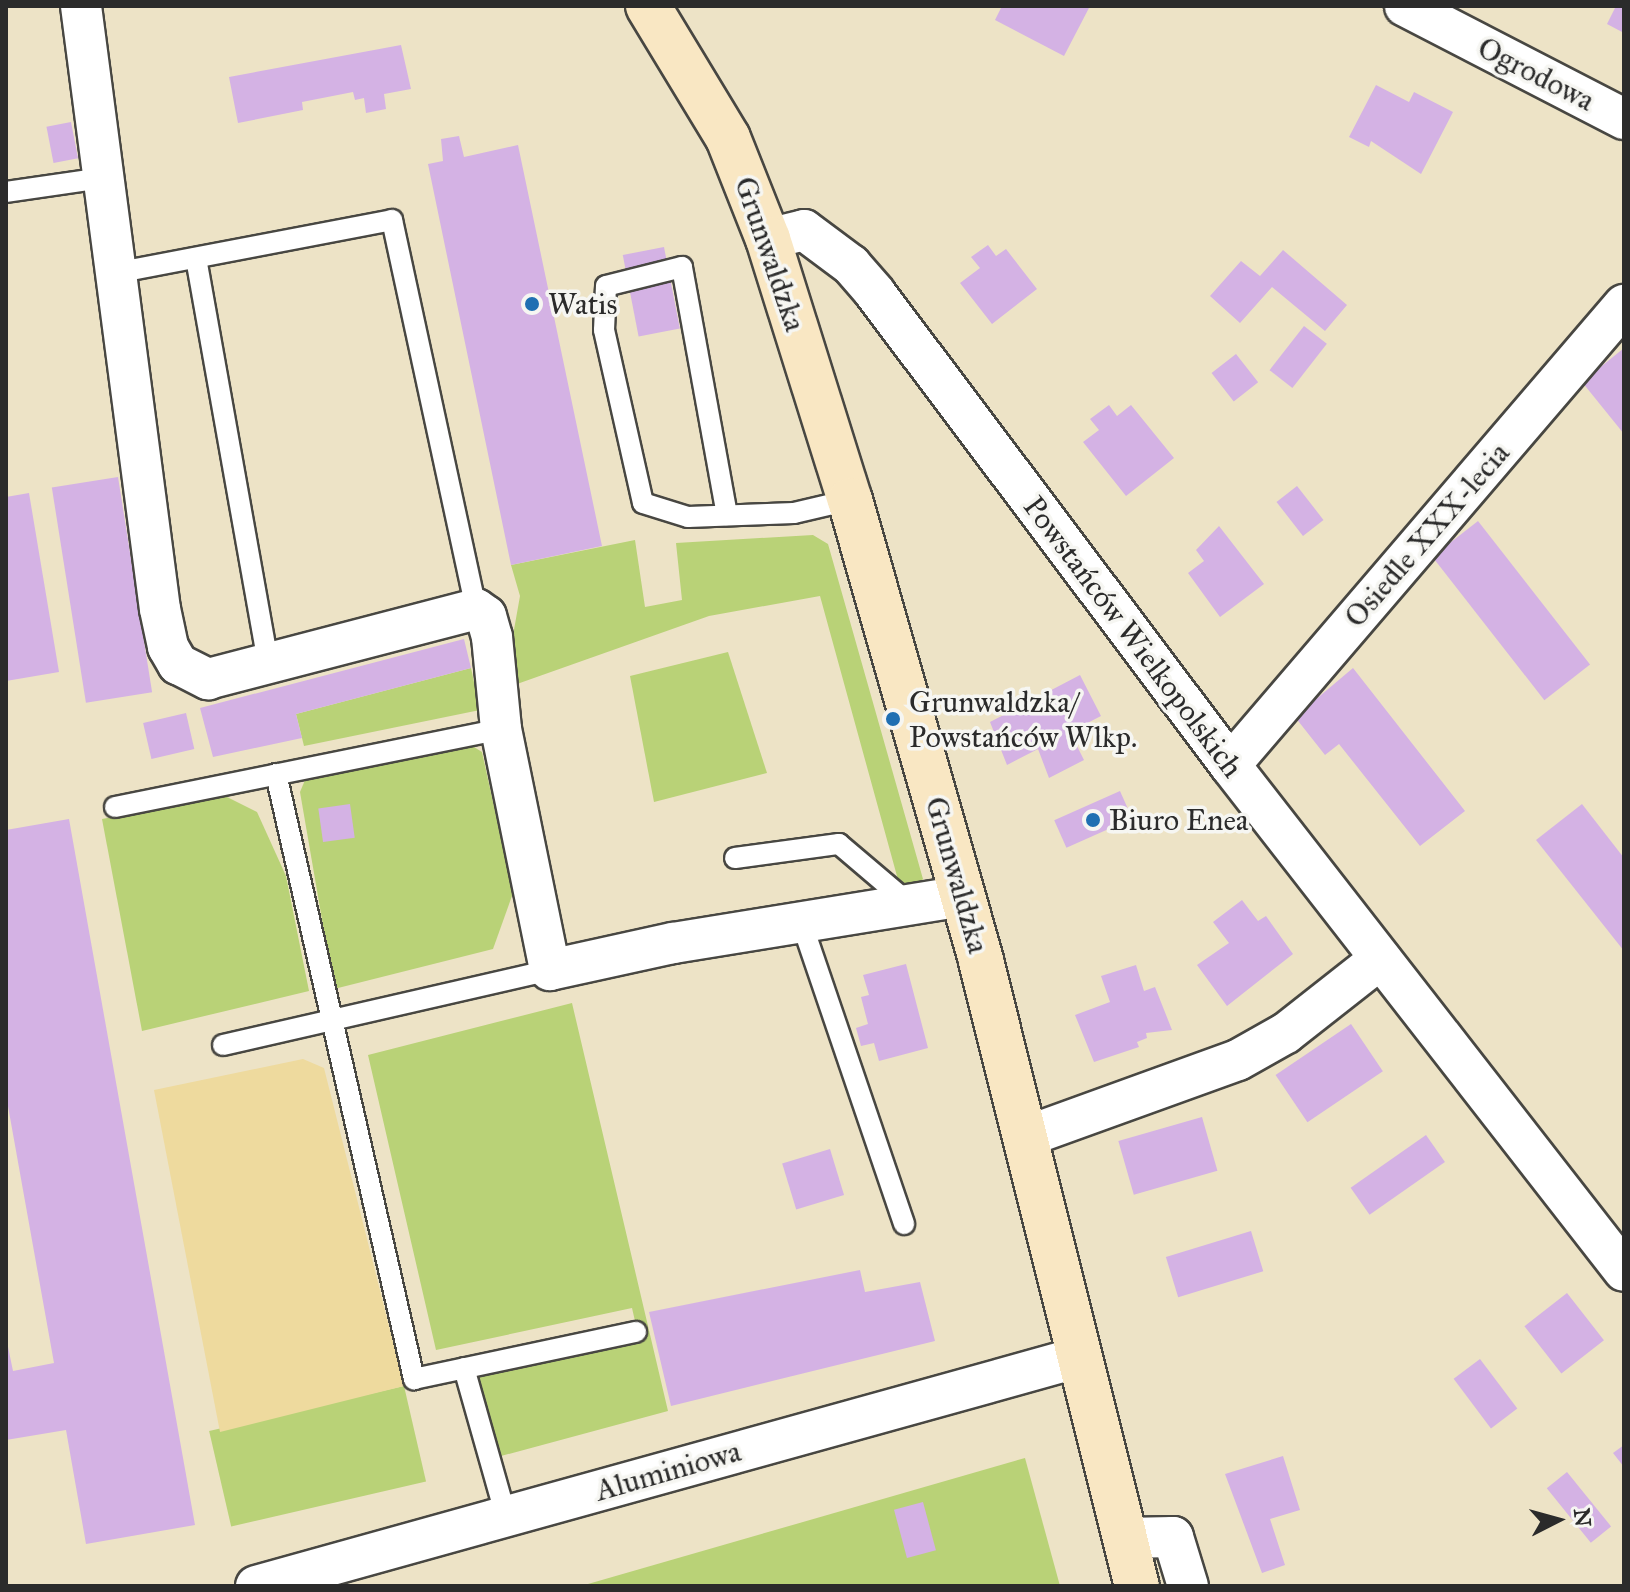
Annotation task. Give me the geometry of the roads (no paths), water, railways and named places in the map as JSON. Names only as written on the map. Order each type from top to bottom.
[{"type":"main road","name":"Grunwaldzka","points":[[648,6],[728,138],[768,239],[850,500],[963,896],[1137,1586]]},
{"type":"street","points":[[81,6],[168,647],[191,675],[208,679],[269,666],[476,609],[486,616],[492,637],[501,729],[550,970],[673,943],[900,909],[963,896]]},
{"type":"street","name":"Ogrodowa","points":[[1405,6],[1624,119]]},
{"type":"street","name":"Powstańców Wielkopolskich","points":[[768,239],[804,230],[851,265],[1230,765],[1624,1270]]},
{"type":"street","name":"Osiedle XXX-lecia","points":[[1230,765],[1624,305]]},
{"type":"street","points":[[1025,1137],[1238,1060],[1286,1033],[1380,959]]},
{"type":"street","name":"Aluminiowa","points":[[256,1586],[1080,1357]]},
{"type":"street","points":[[1125,1538],[1173,1537],[1188,1586]]},
{"type":"lane","points":[[6,192],[102,178]]},
{"type":"lane","points":[[115,273],[392,220],[476,609]]},
{"type":"lane","points":[[196,258],[269,666]]},
{"type":"lane","points":[[727,515],[682,267],[606,286],[604,330],[643,503],[688,517],[794,513],[850,500]]},
{"type":"lane","points":[[115,807],[501,729]]},
{"type":"lane","points":[[276,774],[414,1379],[636,1332]]},
{"type":"lane","points":[[735,858],[839,844],[899,895],[900,909]]},
{"type":"lane","points":[[802,924],[904,1224]]},
{"type":"lane","points":[[223,1045],[550,970]]},
{"type":"lane","points":[[464,1368],[506,1516]]},
{"type":"place","name":"Watis","points":[[532,304]]},
{"type":"place","name":"Grunwaldzka/ Powstańców Wlkp.","points":[[893,719]]},
{"type":"place","name":"Biuro Enea","points":[[1093,820]]}]
